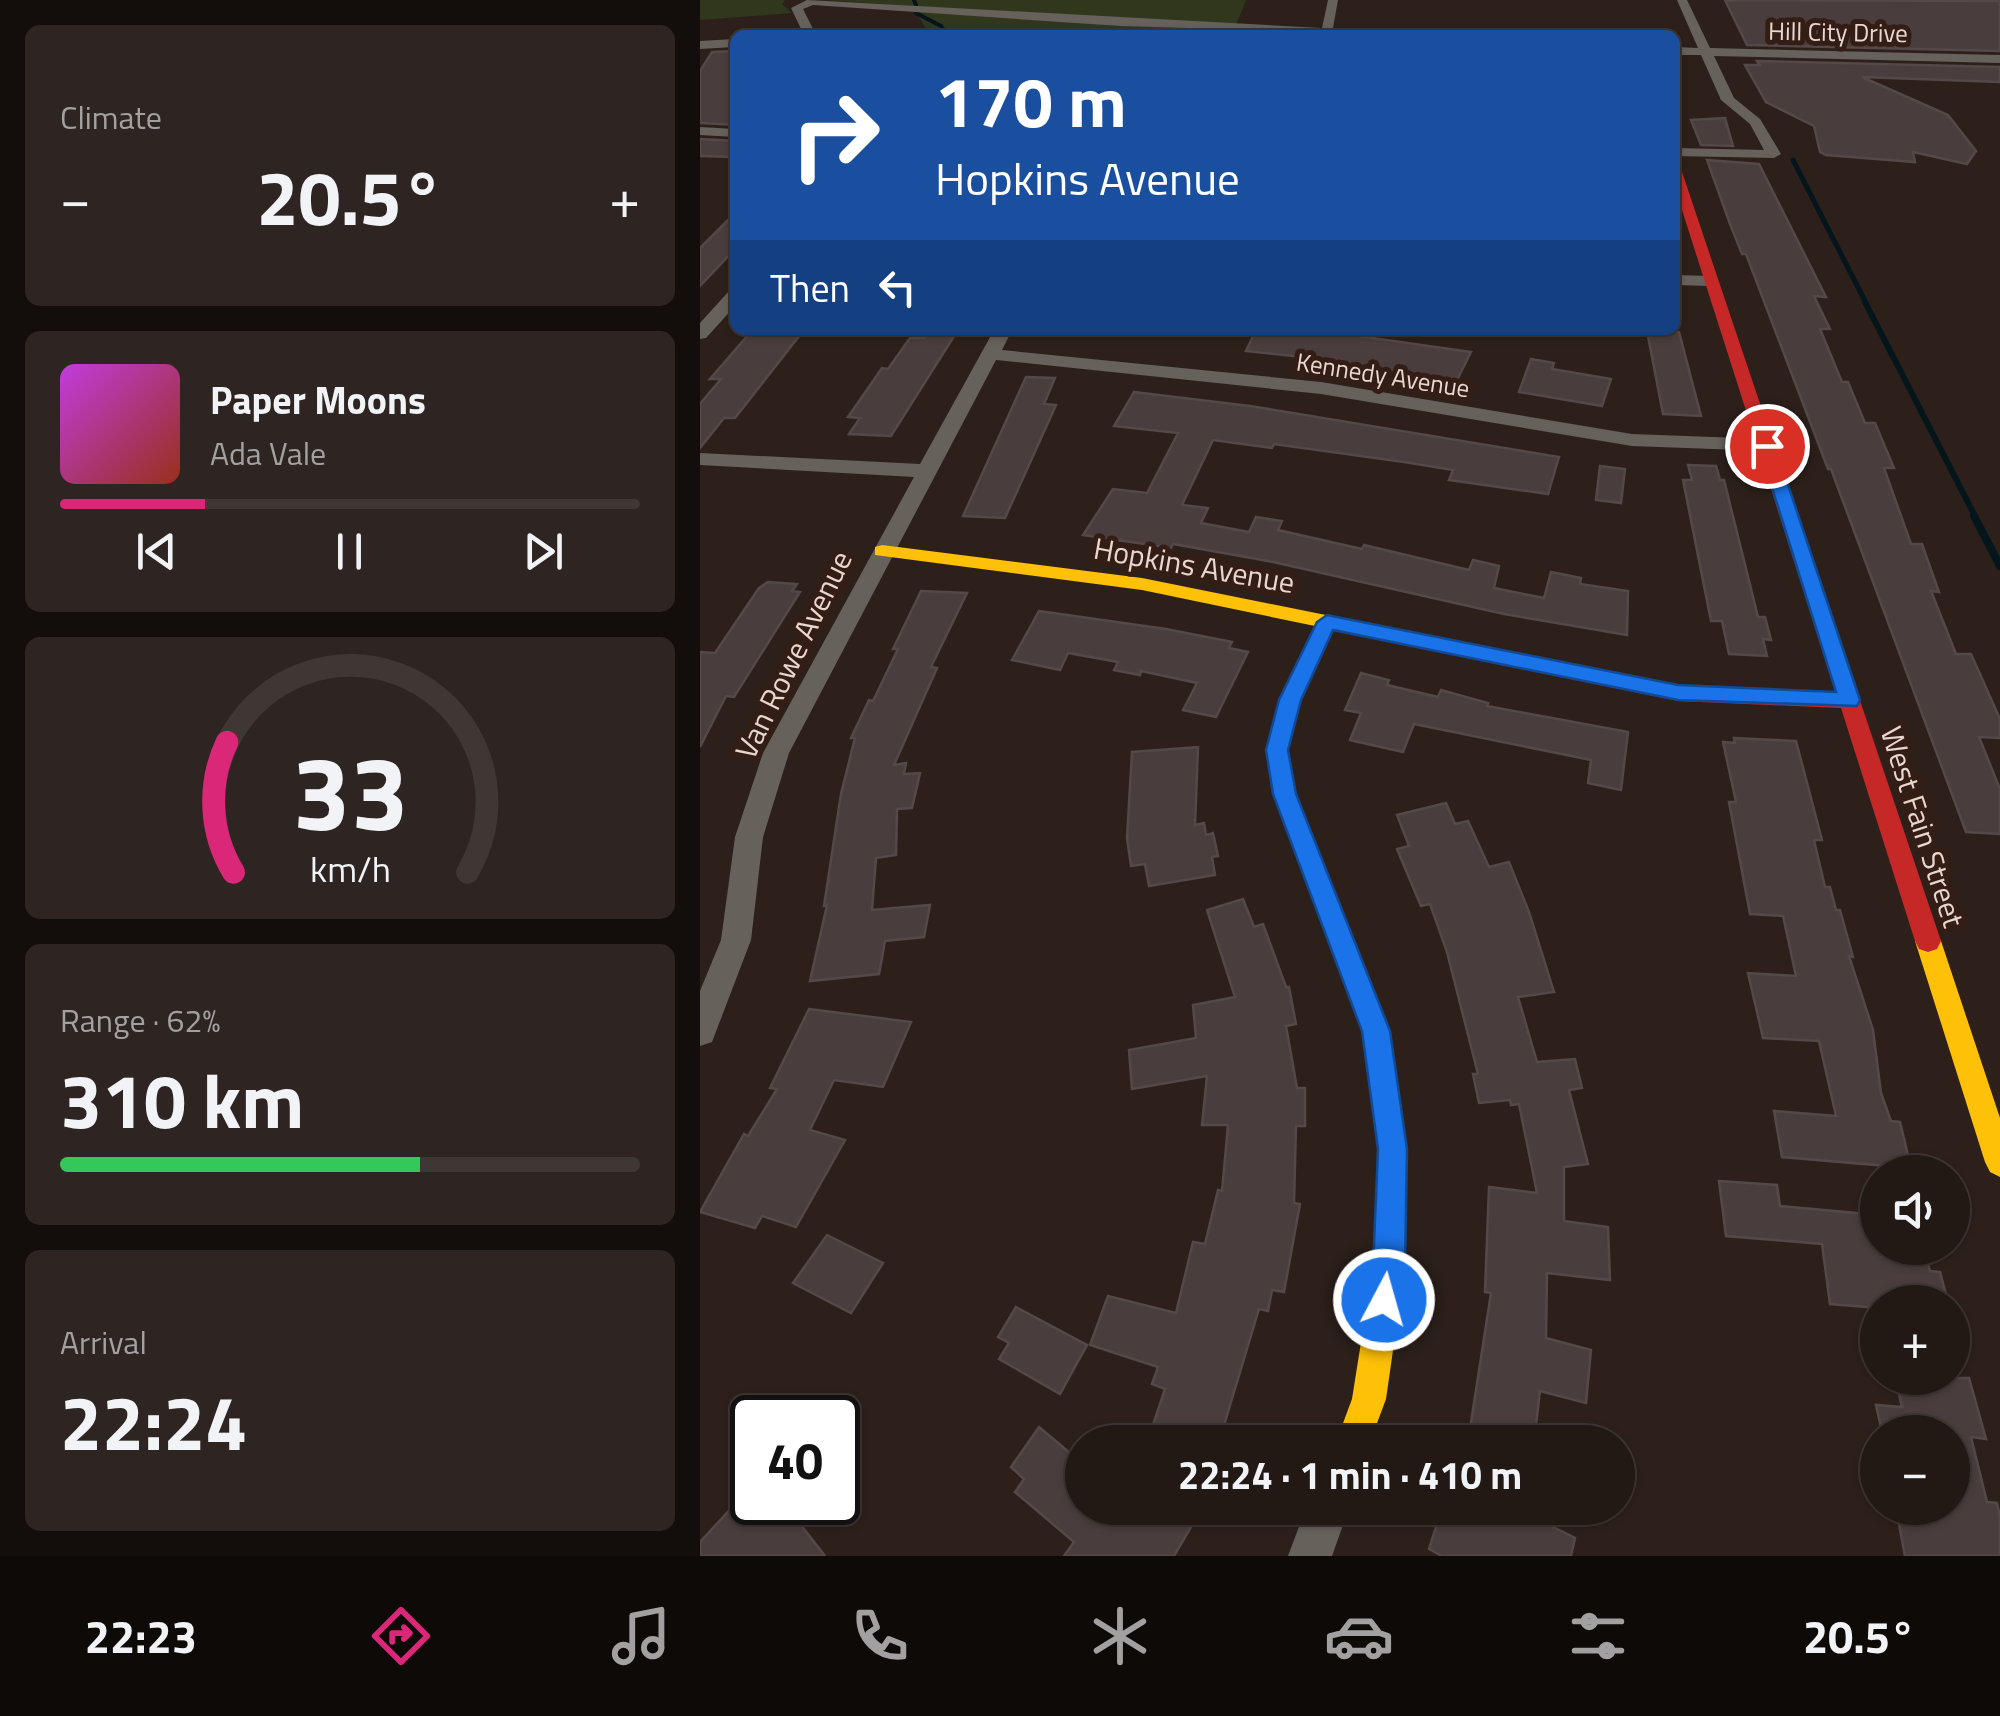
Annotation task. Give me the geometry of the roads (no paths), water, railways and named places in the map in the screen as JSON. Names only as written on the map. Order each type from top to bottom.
[{"type":"street","points":[[1007,16],[1024,0]]},
{"type":"street","points":[[1327,30],[1333,0]]},
{"type":"street","points":[[1680,152],[1774,154],[1756,122],[1728,100],[1682,0]]},
{"type":"street","points":[[805,30],[797,8],[803,4],[1251,30]]},
{"type":"street","points":[[1120,23],[1174,30]]},
{"type":"street","points":[[700,45],[730,43]]},
{"type":"street","name":"Hill City Drive","points":[[1680,43],[2000,59]]},
{"type":"street","name":"Hill City Drive","points":[[1680,50],[1702,47],[2000,50]]},
{"type":"street","points":[[700,131],[730,133]]},
{"type":"street","name":"West Fain Street","points":[[1680,184],[2000,1162]]},
{"type":"street","points":[[1680,280],[1710,281]]},
{"type":"street","points":[[700,334],[730,300]]},
{"type":"street","name":"Van Rowe Avenue","points":[[700,1031],[736,940],[749,837],[776,753],[1000,335]]},
{"type":"street","name":"Kennedy Avenue","points":[[990,354],[1321,388],[1615,438],[1767,446]]},
{"type":"street","points":[[700,459],[926,471]]},
{"type":"street","name":"Hopkins Avenue","points":[[882,551],[1142,584],[1678,693],[1849,700]]},
{"type":"street","points":[[1327,622],[1290,700],[1277,750],[1284,794],[1376,1031],[1393,1149],[1389,1268],[1369,1399],[1359,1425]]},
{"type":"street","points":[[1310,1556],[1322,1525]]},
{"type":"waterway","points":[[914,0],[916,5]]},
{"type":"waterway","points":[[916,13],[944,30]]},
{"type":"waterway","points":[[1793,160],[1867,305]]},
{"type":"waterway","points":[[1865,302],[1976,518]]},
{"type":"waterway","points":[[1974,516],[2000,566]]}]
